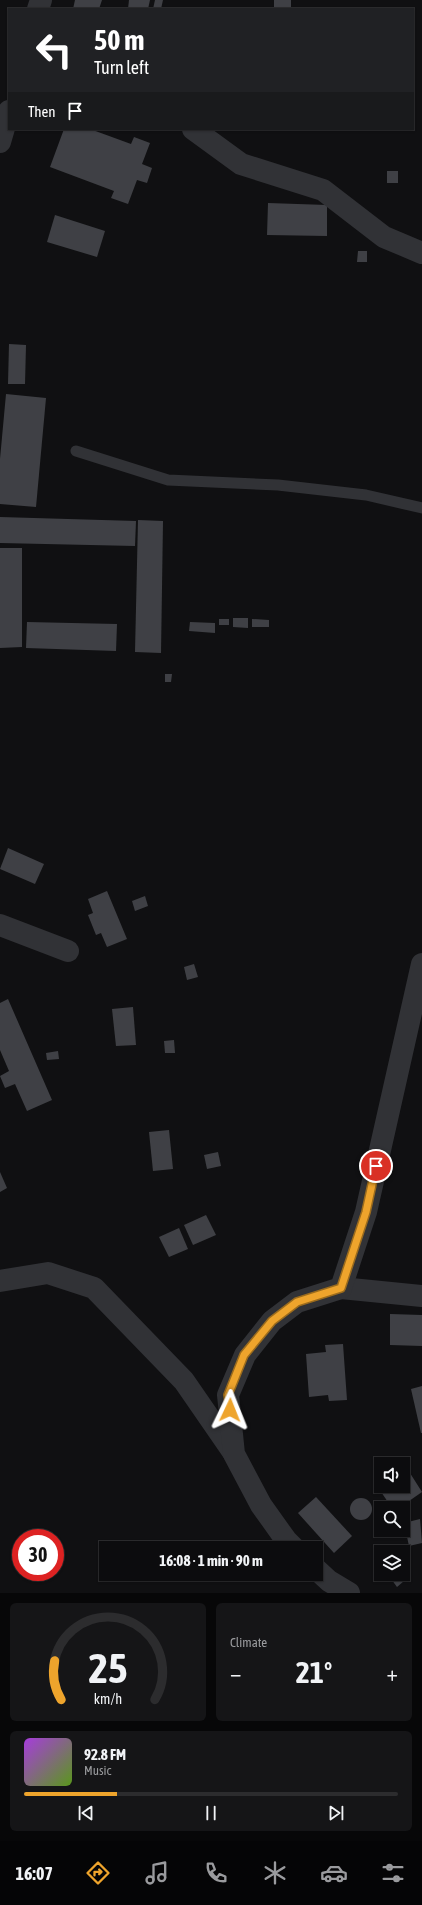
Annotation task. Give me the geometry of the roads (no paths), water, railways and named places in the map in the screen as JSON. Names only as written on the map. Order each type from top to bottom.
[{"type":"street","points":[[0,142],[8,114]]},
{"type":"street","points":[[193,130],[241,164],[323,190],[384,237],[422,253]]},
{"type":"street","points":[[0,925],[68,951]]},
{"type":"street","points":[[341,1288],[366,1212],[422,964]]},
{"type":"street","points":[[0,1281],[48,1272],[94,1288],[184,1381],[234,1454],[261,1505],[287,1541]]},
{"type":"street","points":[[234,1454],[228,1395],[244,1355],[272,1321],[297,1302],[341,1288],[422,1296]]},
{"type":"street","points":[[323,1575],[329,1581],[349,1593]]},
{"type":"lane","points":[[76,451],[168,480],[278,485],[366,495],[422,508]]}]
